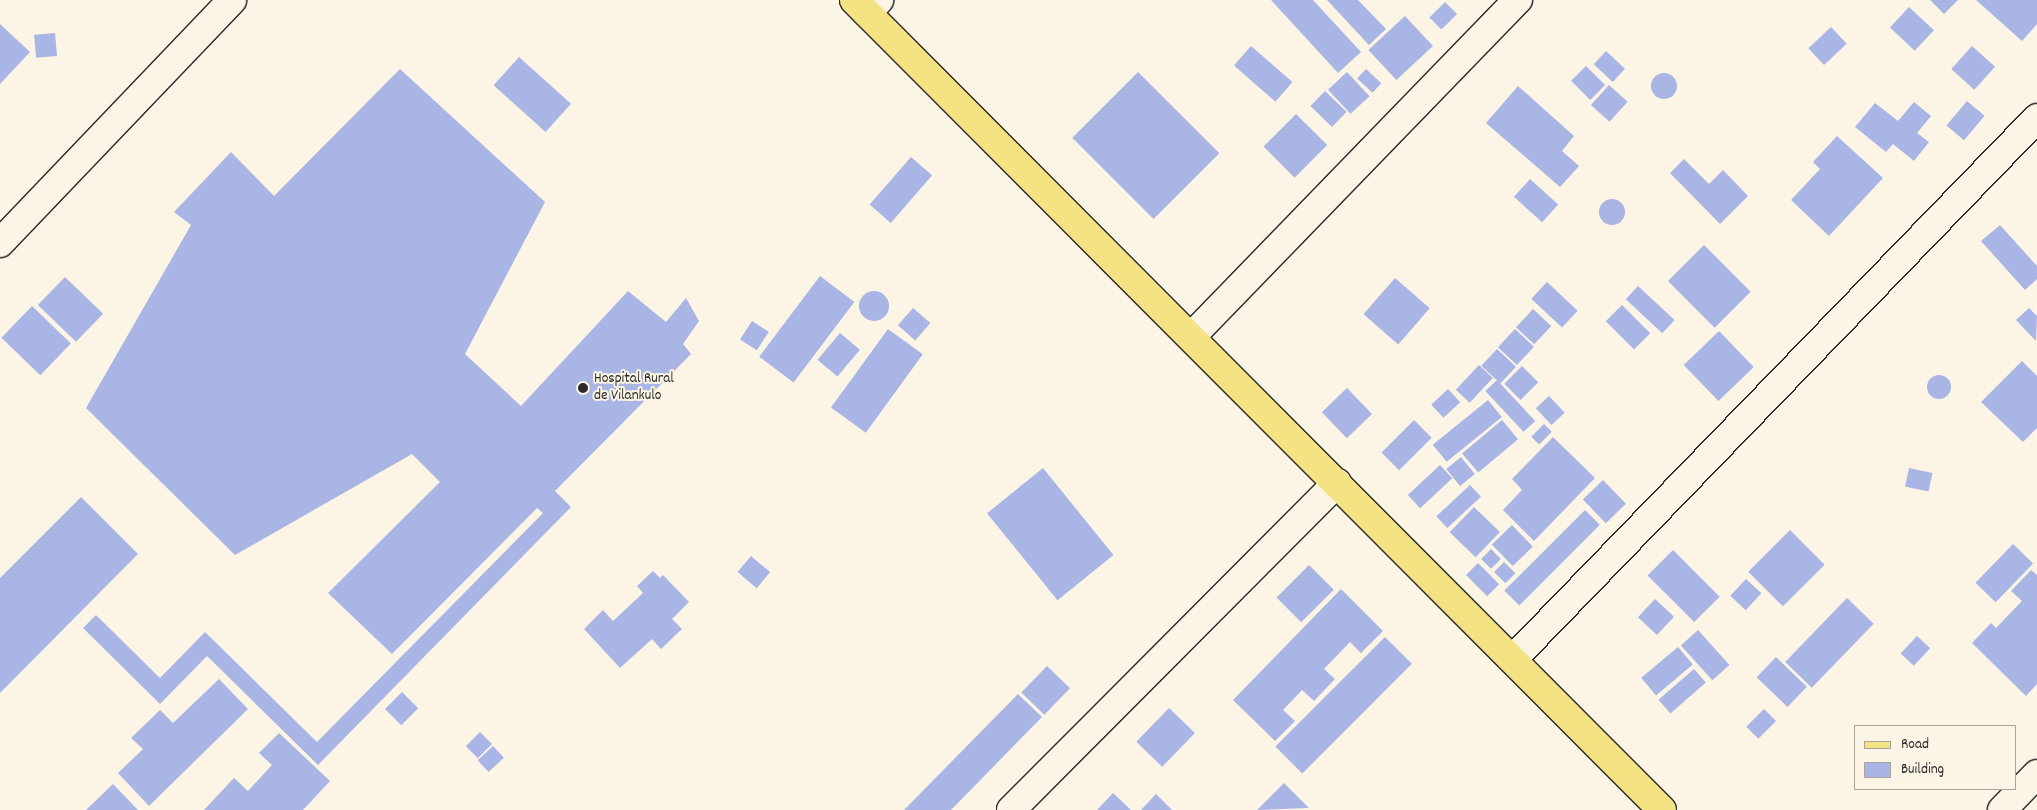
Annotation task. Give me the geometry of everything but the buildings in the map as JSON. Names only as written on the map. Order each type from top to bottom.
[{"type":"main road","points":[[867,4],[1191,337],[1662,810]]},
{"type":"street","points":[[0,243],[232,0]]},
{"type":"street","points":[[1191,337],[1518,0]]},
{"type":"street","points":[[1513,659],[2037,118]]},
{"type":"street","points":[[1010,810],[1337,484]]},
{"type":"street","points":[[2002,810],[2037,774]]},
{"type":"place","name":"Hospital Rural de Vilankulo","points":[[583,388]]}]
